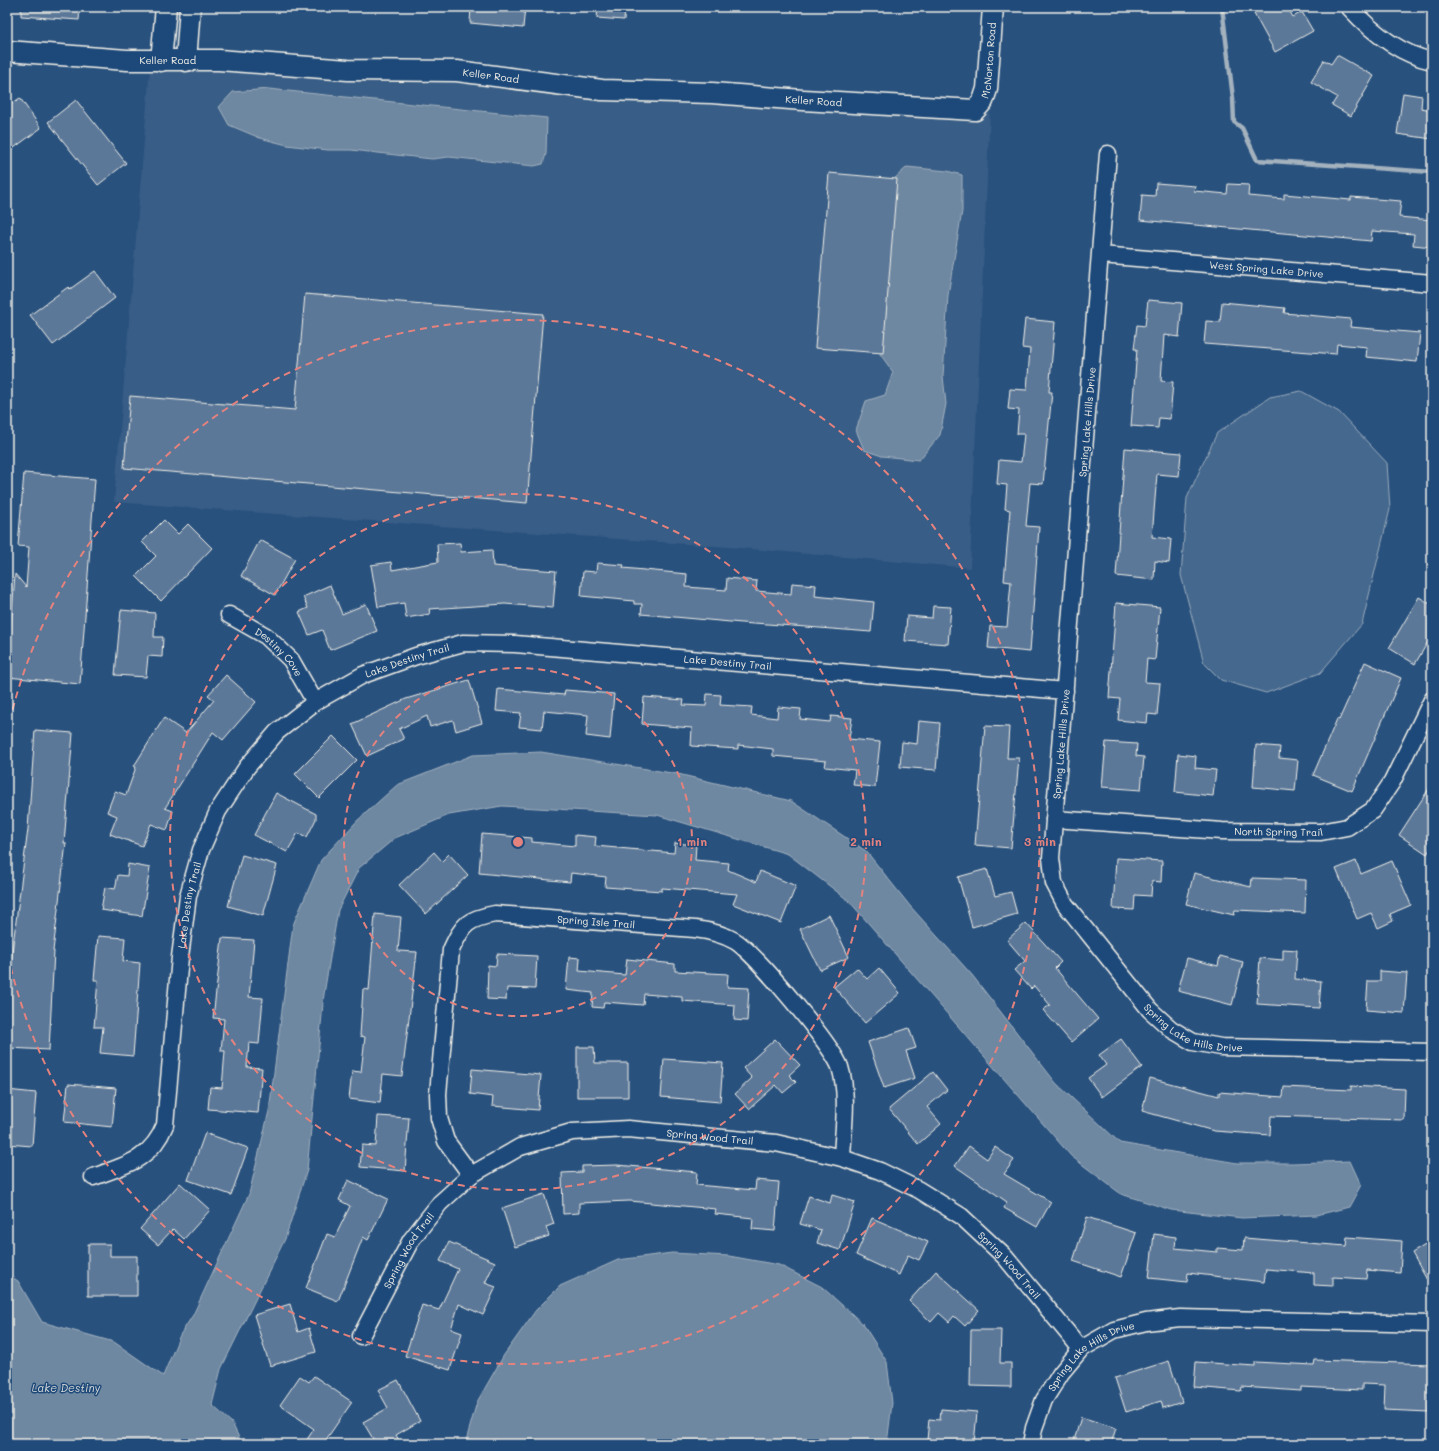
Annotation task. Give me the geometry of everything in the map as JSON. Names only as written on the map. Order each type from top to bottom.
[{"type":"street","points":[[161,61],[166,7]]},
{"type":"street","points":[[186,62],[190,7]]},
{"type":"street","name":"McNorton Road","points":[[975,110],[982,102],[986,89],[993,7]]},
{"type":"street","points":[[1349,7],[1360,19],[1392,45],[1432,61]]},
{"type":"street","name":"Keller Road","points":[[7,51],[127,60],[186,62],[219,60],[348,70],[457,71],[602,90],[712,93],[975,110]]},
{"type":"street","name":"Spring Lake Hills Drive","points":[[1108,154],[1051,858],[1054,883],[1065,904],[1150,1010],[1171,1029],[1192,1042],[1221,1047],[1432,1052]]},
{"type":"street","name":"West Spring Lake Drive","points":[[1101,255],[1432,283]]},
{"type":"street","name":"Destiny Cove","points":[[229,615],[266,636],[291,660],[315,702]]},
{"type":"street","name":"Lake Destiny Trail","points":[[93,1177],[128,1164],[147,1154],[160,1139],[165,1125],[180,956],[188,896],[201,850],[218,811],[247,767],[277,732],[315,702],[363,675],[416,656],[463,643],[515,644],[1065,691]]},
{"type":"street","name":"North Spring Trail","points":[[1054,819],[1222,831],[1320,832],[1347,827],[1373,810],[1392,782],[1432,700]]},
{"type":"street","name":"Spring Isle Trail","points":[[472,1174],[446,1141],[439,1118],[438,1094],[451,950],[460,930],[476,917],[496,914],[695,929],[714,932],[736,942],[758,961],[827,1045],[840,1067],[844,1098],[842,1158]]},
{"type":"street","name":"Spring Wood Trail","points":[[361,1336],[411,1240],[440,1203],[472,1174],[520,1147],[572,1132],[620,1129],[776,1143],[842,1158],[880,1171],[919,1190],[961,1216],[1005,1257],[1081,1349]]},
{"type":"street","name":"Spring Lake Hills Drive","points":[[1031,1444],[1034,1428],[1044,1400],[1061,1373],[1081,1349],[1114,1330],[1146,1322],[1180,1318],[1432,1324]]},
{"type":"shaded area","points":[[150,68],[219,68],[457,78],[972,117],[976,120],[979,117],[983,118],[983,113],[986,110],[990,110],[970,568],[728,547],[114,502]],"holes":[[[269,89],[546,118],[546,154],[543,164],[534,166],[449,157],[432,159],[351,150],[311,148],[287,145],[260,138],[230,125],[233,92]],[[892,181],[962,211],[948,295],[943,376],[946,404],[866,402],[885,395],[893,372],[880,354]]]},
{"type":"shaded area","points":[[1301,391],[1339,412],[1387,463],[1390,509],[1362,624],[1320,673],[1266,693],[1221,680],[1204,663],[1181,575],[1187,498],[1217,433],[1270,397]]},
{"type":"water","points":[[269,89],[547,118],[546,154],[543,164],[534,166],[449,157],[432,159],[351,150],[328,150],[287,145],[260,138],[229,125],[219,107],[233,92]]},
{"type":"water","points":[[907,167],[947,171],[962,175],[962,211],[948,295],[943,376],[946,404],[940,435],[919,460],[882,456],[864,450],[856,430],[866,401],[885,395],[893,372],[880,354],[892,181]]},
{"type":"water","name":"Lake Destiny","points":[[541,752],[678,774],[791,801],[866,851],[910,906],[972,975],[1056,1083],[1120,1143],[1237,1163],[1350,1161],[1361,1185],[1349,1207],[1317,1215],[1242,1218],[1171,1210],[1121,1194],[1071,1156],[849,901],[788,854],[657,815],[502,806],[449,815],[395,838],[359,868],[338,910],[324,994],[307,1170],[285,1239],[221,1369],[212,1405],[232,1423],[242,1444],[7,1444],[7,1274],[18,1281],[42,1322],[114,1342],[163,1376],[180,1335],[193,1315],[249,1194],[269,1111],[293,925],[321,860],[357,821],[397,785],[473,755]]},
{"type":"water","points":[[672,1253],[729,1256],[779,1265],[822,1287],[863,1324],[887,1362],[892,1403],[887,1444],[465,1444],[477,1402],[504,1355],[536,1310],[560,1286],[618,1260]]},
{"type":"building","points":[[21,7],[80,7],[79,20],[21,16]]},
{"type":"building","points":[[471,7],[525,7],[523,28],[470,23]]},
{"type":"building","points":[[598,7],[625,7],[624,20],[597,18]]},
{"type":"building","points":[[1261,7],[1287,7],[1293,17],[1302,12],[1313,31],[1275,52],[1253,12]]},
{"type":"building","points":[[1337,55],[1374,76],[1351,116],[1332,105],[1337,97],[1311,82],[1324,60],[1331,64]]},
{"type":"building","points":[[1403,93],[1422,96],[1421,108],[1432,110],[1432,139],[1397,134]]},
{"type":"building","points":[[20,98],[41,128],[7,153],[7,107]]},
{"type":"building","points":[[76,100],[126,163],[98,185],[48,122]]},
{"type":"building","points":[[829,173],[897,179],[883,353],[815,348]]},
{"type":"building","points":[[1156,183],[1195,186],[1194,191],[1227,194],[1228,184],[1249,185],[1248,196],[1284,199],[1284,194],[1351,200],[1351,197],[1401,201],[1399,217],[1432,220],[1432,247],[1413,245],[1414,234],[1372,231],[1371,241],[1140,220],[1142,195],[1155,196]]},
{"type":"building","points":[[95,271],[115,298],[53,345],[30,315],[68,287],[70,289]]},
{"type":"building","points":[[305,294],[543,314],[527,503],[124,468],[130,396],[295,410]]},
{"type":"building","points":[[1148,300],[1182,303],[1179,337],[1164,335],[1161,381],[1173,382],[1170,419],[1159,418],[1158,428],[1131,426],[1137,349],[1134,349],[1137,325],[1145,326]]},
{"type":"building","points":[[1222,302],[1285,308],[1284,313],[1351,319],[1350,327],[1420,333],[1417,362],[1366,357],[1367,347],[1337,344],[1336,354],[1204,344],[1206,321],[1220,322]]},
{"type":"building","points":[[1025,319],[1055,322],[1049,392],[1052,392],[1043,484],[1030,483],[1026,526],[1039,527],[1030,652],[988,648],[990,626],[1007,627],[1011,582],[1004,581],[1010,510],[1005,509],[1007,485],[997,484],[999,460],[1021,462],[1024,434],[1017,434],[1019,410],[1008,409],[1010,389],[1027,390],[1030,349],[1022,348]]},
{"type":"building","points":[[1125,448],[1181,453],[1179,476],[1157,474],[1152,537],[1171,539],[1169,563],[1155,561],[1154,580],[1116,576]]},
{"type":"building","points":[[24,473],[95,479],[80,684],[7,677],[15,574],[26,587],[29,547],[18,546]]},
{"type":"building","points":[[164,520],[178,534],[188,524],[212,548],[161,601],[136,576],[156,556],[142,542]]},
{"type":"building","points":[[260,540],[295,559],[275,595],[241,576]]},
{"type":"building","points":[[460,543],[461,552],[492,550],[493,566],[556,571],[553,608],[505,604],[429,609],[430,614],[406,618],[404,603],[378,607],[371,565],[391,562],[392,570],[438,562],[437,544]]},
{"type":"building","points":[[597,563],[624,565],[623,568],[687,574],[686,587],[726,590],[727,578],[757,581],[756,591],[791,594],[792,583],[816,585],[815,596],[874,602],[871,632],[753,624],[641,614],[642,604],[634,604],[634,601],[581,596],[583,571],[596,572]]},
{"type":"building","points":[[330,585],[342,614],[366,604],[377,631],[330,650],[322,630],[309,635],[299,612],[308,608],[303,597]]},
{"type":"building","points":[[1419,597],[1432,605],[1432,635],[1415,664],[1389,648]]},
{"type":"building","points":[[1116,603],[1160,607],[1155,660],[1147,659],[1145,682],[1160,683],[1157,715],[1148,714],[1147,723],[1118,720],[1120,699],[1109,698]]},
{"type":"building","points":[[933,606],[951,607],[948,644],[905,641],[907,616],[932,618]]},
{"type":"building","points":[[121,610],[155,613],[154,637],[163,637],[162,657],[148,656],[146,677],[115,675]]},
{"type":"building","points":[[1365,662],[1401,678],[1352,791],[1313,775],[1337,719],[1339,720]]},
{"type":"building","points":[[226,675],[256,702],[223,740],[213,732],[165,808],[173,811],[167,830],[151,824],[142,846],[110,834],[117,816],[107,812],[115,791],[126,795],[136,767],[134,766],[164,718],[186,733],[214,700],[208,695]]},
{"type":"building","points":[[469,680],[482,723],[456,731],[453,720],[430,727],[427,716],[399,729],[404,739],[367,756],[352,724],[406,699]]},
{"type":"building","points":[[498,689],[564,695],[565,690],[614,694],[610,739],[586,736],[588,715],[544,711],[542,729],[519,727],[521,713],[496,711]]},
{"type":"building","points":[[707,694],[721,695],[720,705],[752,707],[751,715],[777,718],[778,707],[801,709],[800,719],[830,722],[831,716],[852,718],[849,739],[880,742],[875,787],[853,785],[855,770],[825,767],[826,761],[773,756],[773,749],[738,745],[738,749],[691,746],[692,728],[642,724],[644,697],[684,700],[683,705],[706,706]]},
{"type":"building","points":[[919,721],[940,723],[936,770],[900,767],[902,742],[917,744]]},
{"type":"building","points":[[985,726],[1009,727],[1007,758],[1019,758],[1011,848],[975,845]]},
{"type":"building","points":[[35,730],[73,733],[64,843],[66,843],[53,951],[49,1050],[8,1048],[12,952],[28,829]]},
{"type":"building","points":[[333,736],[357,760],[319,798],[295,774]]},
{"type":"building","points":[[1106,742],[1137,744],[1136,756],[1144,757],[1141,790],[1102,787]]},
{"type":"building","points":[[1256,745],[1280,747],[1279,758],[1298,760],[1295,791],[1253,787]]},
{"type":"building","points":[[1178,754],[1196,756],[1195,768],[1216,770],[1213,796],[1175,792]]},
{"type":"building","points":[[1432,784],[1432,846],[1427,854],[1399,835]]},
{"type":"building","points":[[276,793],[316,814],[316,819],[307,837],[298,833],[287,852],[254,835]]},
{"type":"building","points":[[482,834],[532,838],[532,842],[575,846],[575,835],[596,837],[595,846],[674,853],[675,843],[696,845],[695,860],[729,863],[728,870],[756,882],[760,871],[796,886],[781,923],[733,904],[737,894],[662,888],[662,891],[605,887],[606,877],[571,873],[570,882],[479,873]]},
{"type":"building","points":[[434,852],[442,861],[449,854],[468,875],[426,914],[399,885]]},
{"type":"building","points":[[242,855],[277,865],[263,916],[228,906]]},
{"type":"building","points":[[1116,858],[1162,861],[1161,882],[1152,881],[1151,896],[1135,895],[1134,910],[1113,909]]},
{"type":"building","points":[[1356,861],[1361,874],[1392,861],[1411,905],[1390,914],[1393,921],[1378,928],[1371,913],[1357,919],[1336,869]]},
{"type":"building","points":[[128,864],[150,868],[142,916],[101,910],[105,887],[115,889],[118,875],[127,876]]},
{"type":"building","points":[[987,869],[995,896],[1011,892],[1017,914],[972,927],[958,877]]},
{"type":"building","points":[[1194,873],[1251,887],[1252,878],[1306,880],[1305,913],[1235,910],[1234,915],[1186,904]]},
{"type":"building","points":[[375,914],[401,917],[398,951],[417,952],[402,1076],[383,1074],[380,1103],[349,1099],[352,1071],[361,1072],[365,1037],[360,1036],[363,989],[369,990]]},
{"type":"building","points":[[829,915],[849,957],[820,970],[800,929]]},
{"type":"building","points":[[1026,923],[1061,962],[1055,968],[1098,1019],[1071,1042],[1043,1010],[1050,1005],[1034,986],[1031,989],[1014,970],[1025,961],[1007,940]]},
{"type":"building","points":[[98,936],[125,938],[123,961],[140,963],[133,1056],[100,1053],[103,1027],[94,1027],[98,980],[94,980]]},
{"type":"building","points":[[222,938],[254,940],[249,997],[263,998],[259,1044],[249,1043],[247,1067],[262,1068],[258,1113],[208,1109],[210,1087],[222,1088],[225,1051],[221,1051],[224,1019],[213,1018]]},
{"type":"building","points":[[1283,949],[1297,950],[1295,979],[1321,981],[1319,1008],[1257,1004],[1260,958],[1283,960]]},
{"type":"building","points":[[497,954],[537,956],[535,989],[507,988],[506,1000],[487,999],[488,965],[496,966]]},
{"type":"building","points":[[1220,956],[1243,962],[1232,1005],[1178,991],[1187,958],[1218,966]]},
{"type":"building","points":[[569,957],[580,958],[579,971],[625,975],[627,959],[675,964],[675,971],[728,974],[727,987],[749,988],[747,1021],[734,1020],[735,1005],[682,1001],[682,997],[644,994],[643,1005],[604,1002],[603,1008],[592,1007],[593,993],[566,990]]},
{"type":"building","points":[[857,968],[867,979],[879,968],[900,993],[865,1023],[834,987]]},
{"type":"building","points":[[1380,971],[1407,973],[1404,1013],[1366,1010],[1368,981],[1380,981]]},
{"type":"building","points":[[909,1028],[916,1048],[906,1051],[915,1078],[884,1088],[868,1042]]},
{"type":"building","points":[[775,1039],[800,1065],[789,1075],[796,1082],[783,1093],[776,1085],[749,1109],[735,1094],[752,1078],[743,1068]]},
{"type":"building","points":[[1121,1039],[1142,1067],[1102,1097],[1088,1078],[1106,1065],[1099,1055]]},
{"type":"building","points":[[577,1047],[594,1047],[595,1063],[628,1063],[628,1097],[577,1097]]},
{"type":"building","points":[[664,1059],[723,1063],[720,1102],[661,1097]]},
{"type":"building","points":[[472,1069],[541,1075],[538,1110],[492,1106],[493,1097],[470,1094]]},
{"type":"building","points":[[933,1072],[947,1090],[927,1107],[941,1124],[918,1144],[889,1109]]},
{"type":"building","points":[[1150,1078],[1219,1096],[1219,1092],[1283,1097],[1284,1087],[1351,1090],[1351,1086],[1405,1089],[1404,1120],[1271,1116],[1270,1135],[1214,1131],[1142,1111]]},
{"type":"building","points":[[68,1084],[116,1088],[112,1127],[64,1122]]},
{"type":"building","points":[[7,1090],[36,1093],[32,1146],[7,1144]]},
{"type":"building","points":[[378,1116],[409,1118],[405,1171],[360,1167],[362,1145],[376,1146]]},
{"type":"building","points":[[205,1133],[248,1148],[231,1195],[188,1180]]},
{"type":"building","points":[[969,1146],[987,1159],[995,1147],[1014,1160],[1004,1174],[1051,1202],[1037,1227],[1004,1208],[1007,1202],[955,1166]]},
{"type":"building","points":[[617,1165],[697,1172],[696,1185],[755,1190],[756,1180],[779,1182],[775,1231],[752,1229],[753,1218],[715,1214],[716,1209],[630,1201],[579,1203],[579,1213],[563,1214],[562,1173],[582,1172],[582,1166]]},
{"type":"building","points":[[348,1180],[388,1199],[368,1240],[363,1237],[338,1301],[306,1288],[327,1234],[335,1237],[350,1206],[339,1200]]},
{"type":"building","points":[[180,1183],[210,1210],[184,1239],[173,1229],[158,1245],[140,1229]]},
{"type":"building","points":[[544,1194],[554,1224],[546,1227],[549,1236],[515,1247],[502,1208]]},
{"type":"building","points":[[832,1195],[855,1202],[840,1250],[817,1243],[821,1230],[800,1224],[809,1196],[830,1203]]},
{"type":"building","points":[[1087,1217],[1136,1233],[1121,1277],[1073,1261]]},
{"type":"building","points":[[872,1218],[928,1242],[919,1260],[908,1255],[899,1275],[856,1255]]},
{"type":"building","points":[[1154,1234],[1176,1237],[1175,1248],[1217,1252],[1217,1248],[1243,1250],[1244,1238],[1346,1246],[1347,1237],[1402,1241],[1400,1273],[1367,1270],[1366,1279],[1333,1277],[1333,1286],[1314,1285],[1314,1273],[1266,1269],[1264,1282],[1188,1273],[1187,1282],[1149,1278]]},
{"type":"building","points":[[1432,1241],[1432,1289],[1412,1253]]},
{"type":"building","points":[[449,1242],[495,1262],[485,1283],[496,1287],[483,1315],[459,1304],[451,1329],[462,1333],[450,1370],[405,1356],[422,1305],[439,1310],[458,1269],[440,1261]]},
{"type":"building","points":[[88,1244],[110,1244],[110,1256],[137,1256],[137,1296],[88,1296]]},
{"type":"building","points":[[936,1271],[979,1310],[965,1326],[954,1316],[949,1322],[939,1313],[931,1322],[909,1301]]},
{"type":"building","points":[[290,1304],[298,1332],[309,1328],[316,1352],[270,1366],[254,1315]]},
{"type":"building","points":[[971,1330],[1001,1330],[1000,1363],[1011,1363],[1011,1387],[970,1386]]},
{"type":"building","points":[[1315,1360],[1431,1364],[1429,1412],[1384,1410],[1385,1385],[1362,1384],[1362,1390],[1301,1387],[1301,1391],[1242,1387],[1241,1391],[1194,1387],[1196,1362],[1255,1366],[1255,1362],[1314,1365]]},
{"type":"building","points":[[1169,1361],[1182,1402],[1163,1408],[1161,1401],[1126,1412],[1115,1378]]},
{"type":"building","points":[[300,1376],[309,1382],[314,1376],[352,1402],[323,1444],[304,1444],[314,1429],[280,1405]]},
{"type":"building","points":[[398,1380],[420,1421],[396,1435],[401,1444],[376,1444],[363,1422],[388,1408],[378,1390]]},
{"type":"building","points":[[941,1409],[977,1412],[974,1444],[944,1444],[945,1441],[927,1440],[929,1419],[940,1420]]},
{"type":"building","points":[[1081,1417],[1116,1428],[1111,1444],[1073,1444]]},
{"type":"waterway","points":[[1222,7],[1233,98],[1234,122],[1242,128],[1257,160],[1432,172]]}]
